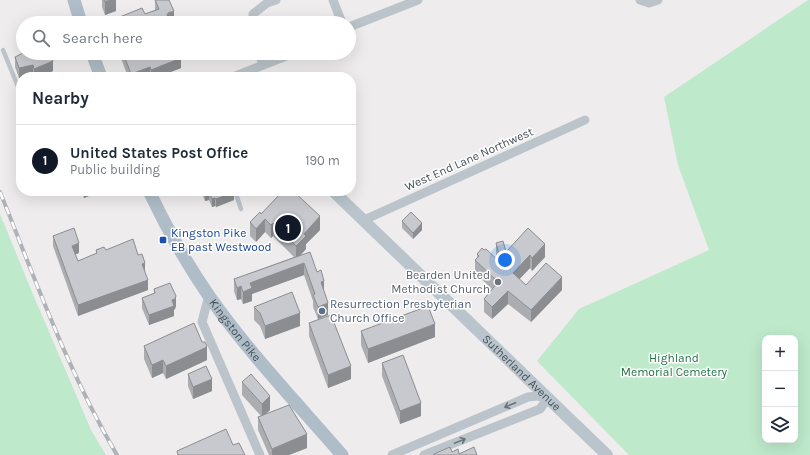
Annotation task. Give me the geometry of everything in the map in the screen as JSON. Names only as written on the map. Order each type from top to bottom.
[{"type":"main road","points":[[74,0],[79,16]]},
{"type":"main road","points":[[95,60],[99,72]]},
{"type":"main road","name":"Kingston Pike","points":[[152,196],[166,224],[209,295],[255,355],[342,455]]},
{"type":"street","points":[[253,16],[253,14],[267,2],[276,0]]},
{"type":"street","points":[[333,0],[339,16]]},
{"type":"street","points":[[356,24],[418,0]]},
{"type":"street","points":[[640,0],[649,3],[658,0]]},
{"type":"street","points":[[262,60],[263,65]]},
{"type":"street","points":[[246,72],[276,60]]},
{"type":"street","name":"West End Lane Northwest","points":[[364,220],[585,120]]},
{"type":"street","name":"Sutherland Avenue","points":[[338,196],[607,455]]},
{"type":"street","points":[[209,295],[202,322],[260,455]]},
{"type":"street","points":[[392,455],[528,397],[537,396],[548,398],[540,409],[424,455]]},
{"type":"lane","points":[[3,50],[16,82]]},
{"type":"lane","points":[[237,196],[241,209]]},
{"type":"green space","name":"Highland Memorial Cemetery","points":[[810,0],[810,455],[629,455],[537,361],[579,309],[709,250],[678,165],[664,97]]},
{"type":"green space","points":[[0,214],[91,430],[106,455],[0,455]]},
{"type":"building","points":[[155,0],[169,0],[174,11],[168,13],[167,16],[122,16],[142,8],[145,14],[159,9]]},
{"type":"building","points":[[16,60],[53,61],[34,69],[33,65],[19,68]]},
{"type":"building","points":[[126,60],[176,60],[151,70],[150,67],[136,72],[130,72]]},
{"type":"building","points":[[211,196],[224,196],[216,199],[212,199]]},
{"type":"building","points":[[278,196],[298,196],[320,216],[304,234],[306,236],[296,246],[273,223],[271,225],[265,219],[256,229],[250,222],[260,212],[261,214]]},
{"type":"building","points":[[411,212],[422,223],[413,233],[402,221]]},
{"type":"building","points":[[74,228],[79,243],[72,246],[78,261],[97,253],[96,250],[104,247],[106,250],[133,239],[138,255],[142,254],[145,263],[142,264],[148,280],[78,305],[53,236]]},
{"type":"building","points":[[528,228],[545,244],[532,258],[530,255],[513,273],[526,285],[546,263],[562,277],[531,310],[508,291],[492,307],[484,299],[498,282],[475,260],[479,256],[477,254],[482,248],[484,250],[486,249],[502,264],[496,243],[503,241],[506,252]]},
{"type":"building","points":[[310,252],[317,272],[321,270],[324,281],[321,282],[328,303],[318,307],[304,263],[250,283],[252,288],[243,292],[241,286],[237,288],[234,279]]},
{"type":"building","points":[[170,283],[176,296],[175,299],[172,300],[174,306],[149,315],[142,298],[155,293],[154,289]]},
{"type":"building","points":[[292,292],[300,313],[265,326],[260,313],[254,307]]},
{"type":"building","points":[[428,306],[435,324],[368,349],[361,331]]},
{"type":"building","points":[[331,315],[351,366],[328,375],[309,323]]},
{"type":"building","points":[[194,323],[202,342],[205,342],[207,346],[205,348],[166,366],[163,360],[152,365],[144,346]]},
{"type":"building","points":[[403,355],[421,403],[400,411],[382,363]]},
{"type":"building","points":[[206,366],[212,379],[193,387],[188,374]]},
{"type":"building","points":[[251,374],[270,396],[262,404],[242,382]]},
{"type":"building","points":[[289,405],[307,434],[272,449],[258,417]]},
{"type":"building","points":[[226,429],[233,445],[239,443],[245,455],[178,455],[177,451]]},
{"type":"building","points":[[450,447],[452,452],[458,449],[459,454],[474,447],[477,455],[434,455]]},
{"type":"railway","points":[[0,192],[68,359],[99,424],[117,455]]},
{"type":"place","name":"United States Post Office","points":[[288,228]]},
{"type":"place","name":"Kingston Pike EB past Westwood","points":[[163,240]]},
{"type":"place","name":"Bearden United Methodist Church","points":[[498,282]]},
{"type":"place","name":"Resurrection Presbyterian Church Office","points":[[322,311]]}]
